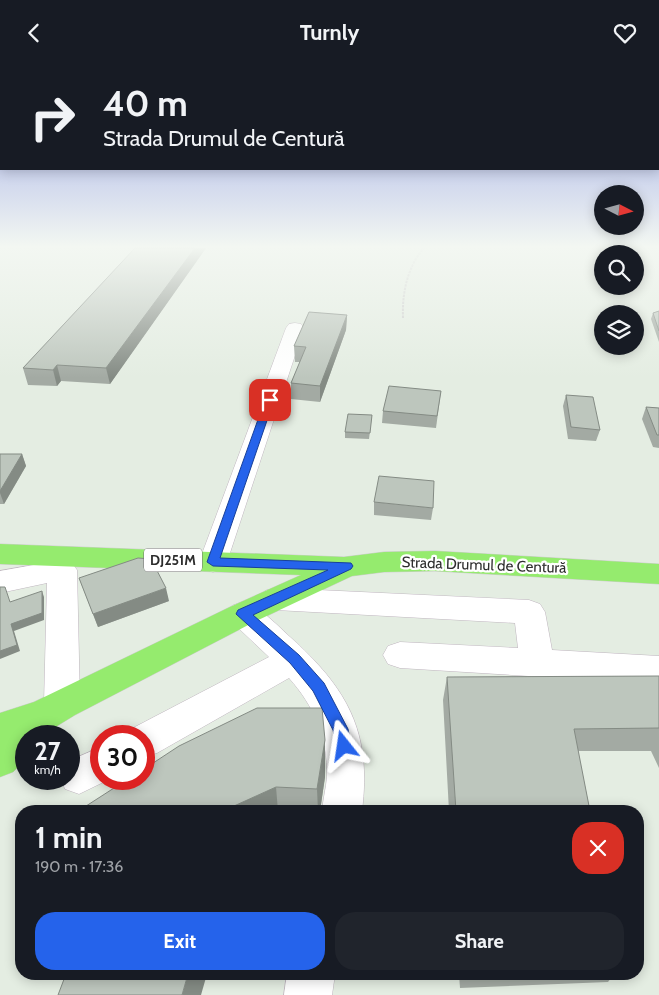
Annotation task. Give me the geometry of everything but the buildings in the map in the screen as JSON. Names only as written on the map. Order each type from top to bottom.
[{"type":"highway","name":"DJ251M","points":[[0,554],[68,563],[213,562],[347,566]]},
{"type":"highway","name":"Strada Drumul de Centură","points":[[0,729],[53,710],[243,614],[347,566],[384,562],[435,561],[659,574]]},
{"type":"highway","name":"Strada Drumul de Centură","points":[[0,760],[53,710]]},
{"type":"street","points":[[213,562],[295,328]]},
{"type":"street","points":[[0,582],[68,563],[53,710]]},
{"type":"street","points":[[276,599],[529,612],[538,663]]},
{"type":"street","points":[[243,614],[294,659],[318,687],[340,729],[346,763],[343,805]]},
{"type":"street","points":[[400,655],[659,670]]},
{"type":"street","points":[[155,735],[294,659]]},
{"type":"street","points":[[308,995],[310,980]]},
{"type":"path","points":[[403,318],[402,296],[404,291]]},
{"type":"route","points":[[270,400],[213,562],[347,566],[243,614],[294,659],[318,687],[340,729],[344,746]]}]
